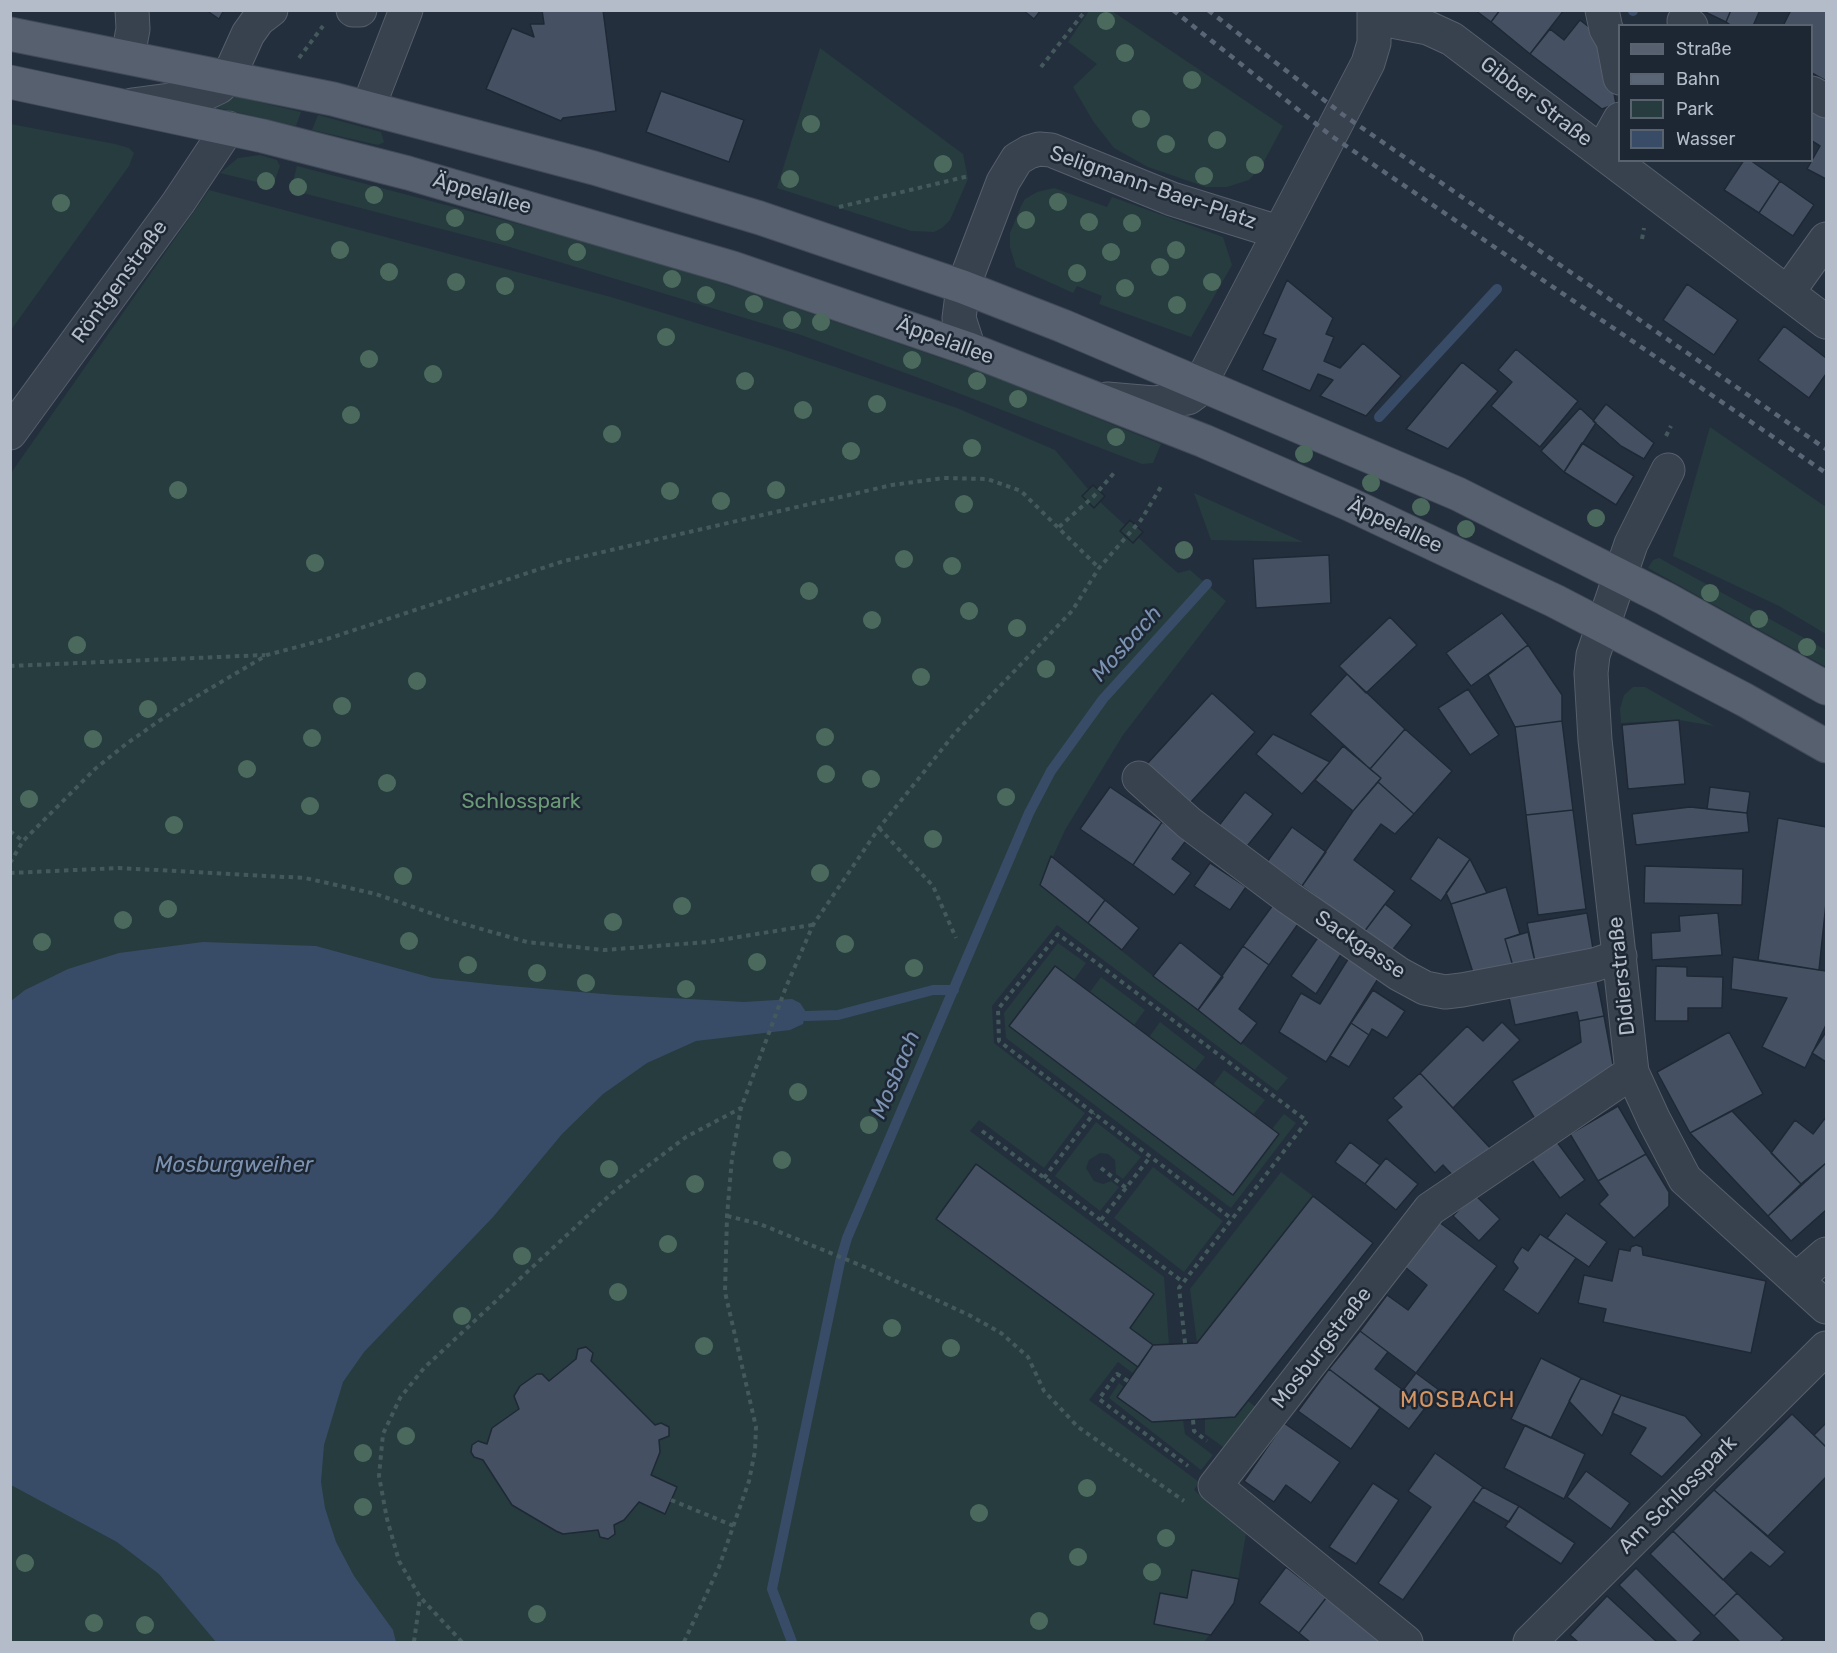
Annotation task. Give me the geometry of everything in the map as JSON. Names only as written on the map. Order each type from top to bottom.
[{"type":"main road","points":[[10,34],[229,76],[368,108],[594,168],[760,218],[963,287],[1458,494],[1622,576],[1827,688]]},
{"type":"main road","name":"Äppelallee","points":[[10,82],[228,128],[408,173],[625,235],[829,299],[969,348],[1098,398],[1360,509],[1604,626],[1827,746]]},
{"type":"street","points":[[128,56],[133,29],[132,10]]},
{"type":"street","points":[[128,106],[200,96],[219,87],[229,76],[248,34],[258,20],[271,10]]},
{"type":"street","points":[[340,15],[360,10]]},
{"type":"street","points":[[368,108],[406,10]]},
{"type":"street","points":[[1602,10],[1606,29],[1613,41],[1618,67]]},
{"type":"street","name":"Gibber Straße","points":[[1201,385],[1278,232],[1368,63],[1374,43],[1375,14],[1428,28],[1452,39],[1827,322]]},
{"type":"street","points":[[1813,94],[1827,101]]},
{"type":"street","points":[[1602,151],[1618,123]]},
{"type":"street","name":"Röntgenstraße","points":[[10,434],[178,203],[228,128]]},
{"type":"street","name":"Seligmann-Baer-Platz","points":[[969,348],[959,318],[963,287],[1003,182],[1017,159],[1039,149],[1071,158],[1172,199],[1278,232]]},
{"type":"street","points":[[1788,292],[1827,240]]},
{"type":"street","points":[[1098,398],[1132,402],[1175,401],[1188,398],[1201,385]]},
{"type":"street","name":"Didierstraße","points":[[1668,470],[1631,544],[1622,576],[1593,655],[1591,673],[1595,740],[1632,1072],[1685,1179],[1702,1197],[1827,1307]]},
{"type":"street","name":"Sackgasse","points":[[1139,778],[1188,823],[1271,884],[1400,974],[1425,988],[1445,992],[1462,990],[1594,965],[1620,956]]},
{"type":"street","name":"Mosburgstraße","points":[[1215,1486],[1430,1209],[1632,1072]]},
{"type":"street","points":[[1797,1279],[1827,1254]]},
{"type":"street","name":"Am Schlosspark","points":[[1530,1642],[1827,1348]]},
{"type":"street","points":[[1215,1486],[1406,1642]]},
{"type":"path","points":[[1041,67],[1086,10]]},
{"type":"path","points":[[293,66],[340,15]]},
{"type":"path","points":[[832,208],[972,175]]},
{"type":"path","points":[[1059,527],[1094,496],[1114,473]]},
{"type":"path","points":[[10,666],[267,655],[327,639],[564,561],[892,485],[944,478],[987,480],[1021,491],[1100,567]]},
{"type":"path","points":[[684,1642],[701,1610],[749,1481],[756,1427],[725,1292],[727,1216],[732,1158],[741,1108],[786,987],[813,925],[879,828],[955,733],[1072,611],[1100,567],[1141,520],[1161,485]]},
{"type":"path","points":[[10,863],[13,854],[23,841],[95,769],[182,705],[267,655]]},
{"type":"path","points":[[879,828],[933,886],[956,938]]},
{"type":"path","points":[[10,831],[23,841]]},
{"type":"path","points":[[10,873],[119,868],[305,878],[376,894],[450,920],[527,942],[604,950],[708,942],[813,925]]},
{"type":"path","points":[[1185,1343],[1179,1288],[1183,1282],[1232,1219],[1307,1121],[1058,934],[998,1009],[999,1041],[1232,1219]]},
{"type":"path","points":[[462,1642],[420,1597],[399,1561],[379,1476],[383,1434],[400,1398],[424,1368],[612,1193],[686,1137],[741,1108]]},
{"type":"path","points":[[1044,1178],[1094,1113]]},
{"type":"path","points":[[982,1131],[1183,1282]]},
{"type":"path","points":[[1101,1220],[1150,1157]]},
{"type":"path","points":[[1101,1168],[1126,1188]]},
{"type":"path","points":[[727,1216],[760,1224],[867,1268],[969,1315],[1001,1333],[1028,1357],[1044,1391],[1078,1427],[1172,1495],[1186,1502],[1195,1502],[1215,1486],[1099,1399],[1117,1374],[1128,1381]]},
{"type":"path","points":[[671,1500],[734,1526]]},
{"type":"path","points":[[414,1642],[420,1597]]},
{"type":"green space","points":[[1089,11],[1112,11],[1283,126],[1261,167],[1249,180],[1227,187],[1206,187],[1148,167],[1114,148],[1093,121],[1073,87],[1097,64],[1068,42]]},
{"type":"green space","points":[[820,48],[963,154],[968,179],[950,220],[942,228],[934,232],[911,231],[777,188]]},
{"type":"green space","points":[[233,96],[301,112],[296,126],[214,107]]},
{"type":"green space","points":[[318,115],[381,132],[384,142],[378,145],[312,130]]},
{"type":"green space","points":[[11,124],[115,144],[129,148],[134,153],[129,166],[11,330]]},
{"type":"green space","points":[[260,155],[277,160],[280,166],[273,186],[220,173],[238,158]]},
{"type":"green space","points":[[297,166],[614,249],[737,288],[984,373],[1161,444],[1153,463],[1142,464],[801,335],[503,245],[291,190]]},
{"type":"green space","points":[[1054,188],[1107,207],[1112,197],[1223,237],[1232,265],[1191,337],[1099,304],[1102,296],[1077,286],[1073,293],[1016,267],[1010,247],[1010,233],[1021,206],[1025,199],[1037,192]]},
{"type":"green space","name":"Schlosspark","points":[[209,190],[611,297],[782,349],[957,408],[1055,450],[1088,489],[1093,485],[1105,496],[1100,502],[1125,525],[1130,520],[1143,532],[1138,537],[1155,553],[1178,573],[1190,570],[1226,601],[1123,735],[1065,830],[1040,885],[1153,976],[1288,1078],[1277,1091],[1057,925],[992,1006],[994,1043],[1085,1113],[1044,1168],[979,1120],[970,1131],[1164,1277],[1169,1344],[1153,1345],[1130,1328],[1154,1294],[977,1164],[936,1219],[1138,1367],[1134,1374],[1118,1362],[1089,1400],[1199,1482],[1194,1490],[1246,1534],[1234,1603],[1204,1642],[11,1642],[11,473]]},
{"type":"green space","points":[[1710,427],[1826,507],[1826,634],[1779,606],[1673,556]]},
{"type":"green space","points":[[1194,493],[1303,542],[1211,540]]},
{"type":"green space","points":[[1659,558],[1826,650],[1826,667],[1648,568],[1653,560]]},
{"type":"green space","points":[[1633,687],[1645,687],[1714,726],[1679,720],[1621,723],[1620,709],[1624,695]]},
{"type":"green space","points":[[1058,943],[1086,963],[1074,980],[1055,966],[1010,1026],[1232,1195],[1279,1134],[1272,1129],[1284,1114],[1296,1123],[1231,1208],[1006,1038],[1004,1013]]},
{"type":"green space","points":[[1101,977],[1145,1010],[1134,1025],[1090,992]]},
{"type":"green space","points":[[1160,1022],[1205,1057],[1194,1071],[1149,1037]]},
{"type":"green space","points":[[1224,1070],[1265,1100],[1253,1115],[1213,1085]]},
{"type":"green space","points":[[1096,1122],[1141,1157],[1123,1179],[1116,1174],[1115,1160],[1108,1154],[1100,1153],[1089,1160],[1086,1168],[1094,1181],[1103,1184],[1111,1181],[1119,1187],[1100,1211],[1055,1176]]},
{"type":"green space","points":[[1153,1167],[1223,1221],[1184,1272],[1114,1218]]},
{"type":"green space","points":[[1281,1172],[1313,1196],[1197,1343],[1190,1289]]},
{"type":"green space","points":[[1119,1383],[1124,1387],[1117,1398],[1152,1422],[1183,1420],[1185,1434],[1213,1455],[1201,1470],[1109,1398]]},
{"type":"green space","points":[[1248,1401],[1257,1408],[1226,1449],[1205,1434],[1205,1419],[1235,1417]]},
{"type":"water","name":"Mosburgweiher","points":[[203,942],[316,946],[433,978],[498,985],[615,995],[744,1002],[792,999],[800,1003],[806,1012],[803,1024],[790,1030],[696,1041],[647,1063],[603,1094],[562,1134],[493,1217],[364,1352],[343,1382],[324,1445],[321,1482],[325,1508],[336,1542],[354,1576],[393,1630],[396,1642],[216,1642],[159,1574],[117,1542],[11,1485],[11,1001],[25,990],[68,969],[119,953]]},
{"type":"building","points":[[206,10],[224,10],[219,19]]},
{"type":"building","points":[[542,10],[603,10],[616,111],[563,118],[561,121],[486,89],[512,28],[534,37],[530,24],[544,24]]},
{"type":"building","points":[[1023,10],[1041,10],[1034,19]]},
{"type":"building","points":[[1475,10],[1500,10],[1491,22]]},
{"type":"building","points":[[1500,10],[1564,10],[1530,54],[1491,22]]},
{"type":"building","points":[[1701,10],[1731,10],[1726,22]]},
{"type":"building","points":[[1731,10],[1760,10],[1754,24],[1726,22]]},
{"type":"building","points":[[1791,10],[1826,10],[1826,81],[1813,74],[1813,24],[1784,24]]},
{"type":"building","points":[[1580,20],[1604,39],[1616,104],[1602,109],[1530,54],[1550,29],[1564,40]]},
{"type":"building","points":[[661,91],[744,120],[729,162],[646,132]]},
{"type":"building","points":[[1813,109],[1826,116],[1826,179],[1807,169],[1820,146],[1813,142]]},
{"type":"building","points":[[1743,162],[1753,162],[1780,181],[1759,213],[1724,190]]},
{"type":"building","points":[[1780,181],[1814,205],[1793,236],[1759,213]]},
{"type":"building","points":[[1287,280],[1333,318],[1326,334],[1334,337],[1324,361],[1340,368],[1363,343],[1401,376],[1366,416],[1320,396],[1333,380],[1318,374],[1310,391],[1262,370],[1276,339],[1263,334]]},
{"type":"building","points":[[1687,284],[1738,320],[1714,355],[1663,320]]},
{"type":"building","points":[[1784,326],[1826,358],[1826,374],[1809,398],[1758,360]]},
{"type":"building","points":[[1516,349],[1578,401],[1540,447],[1491,406],[1512,382],[1498,370]]},
{"type":"building","points":[[1462,362],[1498,391],[1448,449],[1406,429]]},
{"type":"building","points":[[1606,404],[1654,443],[1644,459],[1621,446],[1593,421]]},
{"type":"building","points":[[1580,408],[1596,423],[1564,472],[1541,451]]},
{"type":"building","points":[[1582,443],[1634,476],[1616,505],[1564,472]]},
{"type":"building","points":[[1093,485],[1105,496],[1094,508],[1082,496]]},
{"type":"building","points":[[1093,485],[1105,496],[1094,508],[1082,496]]},
{"type":"building","points":[[1130,520],[1143,532],[1133,543],[1120,531]]},
{"type":"building","points":[[1130,520],[1143,532],[1133,543],[1120,531]]},
{"type":"building","points":[[1329,555],[1331,603],[1256,608],[1253,559]]},
{"type":"building","points":[[1502,613],[1528,645],[1471,686],[1446,653]]},
{"type":"building","points":[[1390,617],[1417,645],[1366,693],[1339,666]]},
{"type":"building","points":[[1528,645],[1562,695],[1562,721],[1515,727],[1488,675]]},
{"type":"building","points":[[1347,674],[1405,729],[1370,769],[1310,714]]},
{"type":"building","points":[[1468,689],[1499,735],[1470,755],[1438,708]]},
{"type":"building","points":[[1212,693],[1255,732],[1190,803],[1147,764]]},
{"type":"building","points":[[1679,720],[1685,784],[1628,789],[1622,725]]},
{"type":"building","points":[[1562,721],[1573,810],[1526,815],[1515,727]]},
{"type":"building","points":[[1405,729],[1452,771],[1414,814],[1378,782],[1381,778],[1370,769]]},
{"type":"building","points":[[1273,734],[1330,762],[1302,794],[1256,754]]},
{"type":"building","points":[[1343,746],[1381,778],[1353,811],[1315,780]]},
{"type":"building","points":[[1378,782],[1414,814],[1395,834],[1381,824],[1354,860],[1395,891],[1364,932],[1302,886],[1353,811]]},
{"type":"building","points":[[1110,787],[1162,822],[1133,865],[1080,829]]},
{"type":"building","points":[[1710,787],[1750,792],[1747,813],[1707,809]]},
{"type":"building","points":[[1245,792],[1273,814],[1244,850],[1217,828]]},
{"type":"building","points":[[1690,807],[1747,813],[1749,832],[1636,845],[1632,814]]},
{"type":"building","points":[[1573,810],[1586,909],[1538,915],[1526,815]]},
{"type":"building","points":[[1778,818],[1826,827],[1826,903],[1819,970],[1758,960]]},
{"type":"building","points":[[1162,822],[1188,838],[1172,859],[1191,873],[1174,895],[1133,865]]},
{"type":"building","points":[[1292,827],[1326,852],[1302,886],[1267,862]]},
{"type":"building","points":[[1438,837],[1470,859],[1441,901],[1410,879]]},
{"type":"building","points":[[1051,856],[1105,900],[1088,923],[1040,885]]},
{"type":"building","points":[[1470,859],[1487,893],[1451,904],[1446,893]]},
{"type":"building","points":[[1210,863],[1246,887],[1230,910],[1194,886]]},
{"type":"building","points":[[1645,866],[1743,869],[1742,905],[1644,903]]},
{"type":"building","points":[[1506,887],[1520,934],[1505,939],[1515,973],[1477,985],[1451,904]]},
{"type":"building","points":[[1105,900],[1139,928],[1122,950],[1088,923]]},
{"type":"building","points":[[1385,904],[1412,925],[1391,952],[1364,932]]},
{"type":"building","points":[[1273,905],[1298,924],[1269,965],[1243,946]]},
{"type":"building","points":[[1587,913],[1594,955],[1536,966],[1527,923]]},
{"type":"building","points":[[1718,913],[1722,955],[1652,960],[1651,933],[1680,931],[1679,916]]},
{"type":"building","points":[[1528,932],[1536,966],[1515,973],[1505,939]]},
{"type":"building","points":[[1319,936],[1343,951],[1316,994],[1291,976]]},
{"type":"building","points":[[1180,942],[1223,977],[1198,1010],[1153,976]]},
{"type":"building","points":[[1243,946],[1269,965],[1239,1009],[1257,1023],[1241,1044],[1198,1010]]},
{"type":"building","points":[[1350,956],[1381,974],[1326,1062],[1279,1032],[1301,993],[1320,1004]]},
{"type":"building","points":[[1733,957],[1826,971],[1826,1025],[1805,1068],[1762,1047],[1787,998],[1731,989]]},
{"type":"building","points":[[1055,966],[1279,1134],[1233,1195],[1009,1026]]},
{"type":"building","points":[[1656,966],[1687,967],[1687,976],[1723,977],[1722,1008],[1688,1008],[1688,1021],[1655,1021]]},
{"type":"building","points":[[1596,975],[1604,1016],[1579,1021],[1577,1012],[1515,1025],[1508,993]]},
{"type":"building","points":[[1373,990],[1405,1011],[1387,1038],[1372,1029],[1369,1035],[1351,1023]]},
{"type":"building","points":[[1604,1016],[1614,1070],[1535,1119],[1512,1081],[1581,1042],[1579,1021]]},
{"type":"building","points":[[1502,1022],[1520,1040],[1453,1108],[1420,1073],[1467,1026],[1483,1041]]},
{"type":"building","points":[[1351,1023],[1369,1035],[1349,1067],[1330,1056]]},
{"type":"building","points":[[1729,1032],[1763,1094],[1690,1133],[1657,1072]]},
{"type":"building","points":[[1826,1032],[1826,1062],[1812,1053]]},
{"type":"building","points":[[1420,1073],[1492,1150],[1458,1181],[1443,1165],[1435,1173],[1387,1120],[1402,1107],[1393,1098]]},
{"type":"building","points":[[1618,1106],[1646,1154],[1598,1181],[1570,1134]]},
{"type":"building","points":[[1732,1111],[1801,1184],[1768,1216],[1690,1133]]},
{"type":"building","points":[[1826,1117],[1826,1163],[1801,1184],[1771,1153],[1795,1120],[1813,1134]]},
{"type":"building","points":[[1554,1138],[1585,1180],[1560,1198],[1529,1156]]},
{"type":"building","points":[[1350,1142],[1380,1165],[1365,1184],[1335,1162]]},
{"type":"building","points":[[1646,1154],[1669,1192],[1669,1206],[1634,1238],[1599,1204],[1608,1195],[1598,1181]]},
{"type":"building","points":[[1386,1158],[1418,1184],[1396,1210],[1365,1184]]},
{"type":"building","points":[[1826,1163],[1826,1210],[1791,1241],[1768,1216]]},
{"type":"building","points":[[976,1164],[1154,1294],[1130,1328],[1153,1345],[1138,1367],[936,1219]]},
{"type":"building","points":[[1474,1194],[1500,1219],[1479,1241],[1453,1216]]},
{"type":"building","points":[[1313,1196],[1373,1243],[1235,1417],[1152,1422],[1117,1397],[1153,1345],[1197,1343]]},
{"type":"building","points":[[1566,1213],[1607,1242],[1589,1267],[1547,1238]]},
{"type":"building","points":[[1439,1222],[1497,1266],[1416,1373],[1360,1331],[1387,1295],[1408,1310],[1427,1285],[1405,1267]]},
{"type":"building","points":[[1540,1234],[1576,1258],[1538,1314],[1503,1290],[1518,1268],[1513,1262],[1516,1256],[1522,1247],[1528,1251]]},
{"type":"building","points":[[1636,1245],[1642,1247],[1643,1255],[1766,1281],[1751,1353],[1603,1322],[1606,1309],[1578,1303],[1584,1275],[1612,1281],[1619,1249],[1630,1251],[1631,1247]]},
{"type":"building","points":[[1360,1331],[1388,1352],[1375,1369],[1403,1390],[1416,1373],[1439,1390],[1409,1429],[1329,1369]]},
{"type":"building","points":[[586,1347],[593,1353],[591,1361],[655,1425],[661,1423],[669,1427],[669,1436],[659,1440],[660,1452],[651,1475],[677,1487],[665,1514],[639,1502],[624,1520],[614,1525],[615,1534],[608,1539],[600,1537],[598,1530],[563,1534],[512,1505],[483,1460],[474,1457],[471,1452],[472,1445],[478,1441],[487,1444],[492,1428],[519,1409],[514,1396],[520,1386],[537,1374],[542,1374],[549,1381],[576,1359],[578,1349]]},
{"type":"building","points":[[1541,1358],[1581,1378],[1551,1438],[1511,1419]]},
{"type":"building","points":[[1329,1369],[1380,1408],[1351,1449],[1298,1411]]},
{"type":"building","points":[[1581,1378],[1621,1395],[1602,1436],[1569,1401]]},
{"type":"building","points":[[1621,1395],[1685,1416],[1702,1435],[1662,1477],[1630,1454],[1646,1428],[1612,1413]]},
{"type":"building","points":[[1792,1414],[1826,1447],[1826,1477],[1768,1536],[1714,1490]]},
{"type":"building","points":[[1284,1423],[1340,1462],[1311,1503],[1286,1485],[1274,1502],[1244,1481]]},
{"type":"building","points":[[1826,1423],[1826,1447],[1814,1435]]},
{"type":"building","points":[[1525,1425],[1585,1454],[1564,1499],[1504,1468]]},
{"type":"building","points":[[1435,1453],[1483,1487],[1403,1600],[1378,1583],[1431,1507],[1408,1491]]},
{"type":"building","points":[[1586,1471],[1630,1503],[1611,1529],[1567,1497]]},
{"type":"building","points":[[1373,1483],[1399,1500],[1356,1564],[1329,1547]]},
{"type":"building","points":[[1483,1487],[1519,1506],[1509,1522],[1473,1501]]},
{"type":"building","points":[[1714,1490],[1785,1552],[1770,1567],[1751,1552],[1723,1580],[1673,1531]]},
{"type":"building","points":[[1519,1506],[1575,1543],[1561,1564],[1505,1527]]},
{"type":"building","points":[[1673,1531],[1737,1593],[1714,1616],[1650,1554]]},
{"type":"building","points":[[1286,1567],[1326,1598],[1299,1633],[1259,1603]]},
{"type":"building","points":[[1636,1568],[1701,1633],[1692,1642],[1677,1642],[1619,1585]]},
{"type":"building","points":[[1192,1570],[1239,1579],[1234,1603],[1211,1635],[1154,1624],[1160,1593],[1187,1598]]},
{"type":"building","points":[[1737,1593],[1784,1638],[1780,1642],[1740,1642],[1714,1616]]},
{"type":"building","points":[[1607,1596],[1657,1642],[1578,1642],[1570,1635]]},
{"type":"building","points":[[1326,1598],[1381,1640],[1379,1642],[1310,1642],[1299,1633]]},
{"type":"waterway","name":"Mosbach","points":[[1379,417],[1497,289]]},
{"type":"waterway","name":"Mosbach","points":[[792,1642],[772,1589],[840,1262],[847,1238],[1029,813],[1051,771],[1103,699],[1207,584]]},
{"type":"waterway","points":[[806,1016],[838,1015],[933,990],[954,990]]},
{"type":"railway","points":[[1173,10],[1330,135],[1826,473]]},
{"type":"railway","points":[[1208,10],[1342,114],[1826,449]]},
{"type":"district","name":"MOSBACH","points":[[1458,1401]]}]
